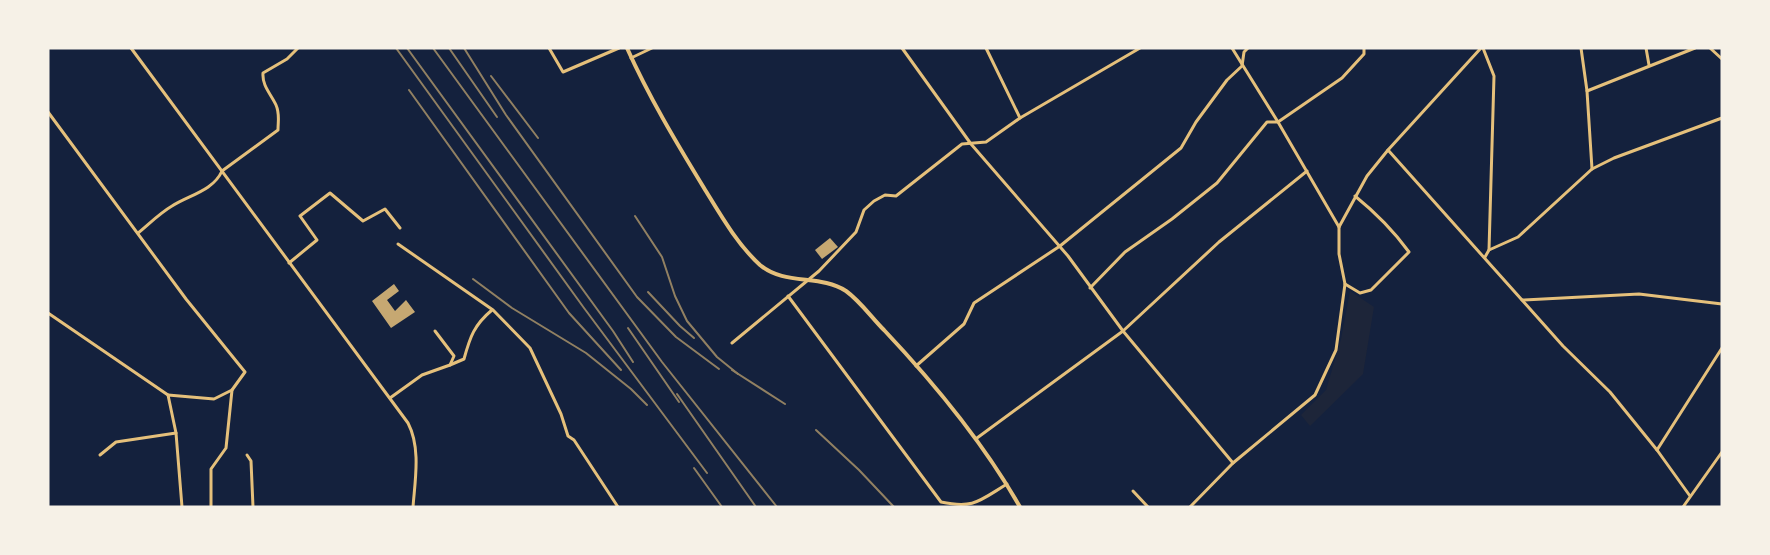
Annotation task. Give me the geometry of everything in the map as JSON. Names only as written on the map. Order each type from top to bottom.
[{"type":"street","points":[[131,48],[408,423],[414,435],[416,473],[413,507]]},
{"type":"street","points":[[138,233],[172,206],[218,181],[222,171],[278,130],[279,117],[276,106],[262,81],[263,73],[287,59],[298,48]]},
{"type":"street","points":[[549,48],[563,72],[619,48]]},
{"type":"street","points":[[627,48],[642,83],[664,122],[717,209],[746,251],[774,274],[839,287],[849,293],[916,366],[977,438],[1020,507]]},
{"type":"street","points":[[632,58],[652,48]]},
{"type":"street","points":[[902,48],[970,144],[1060,246],[1123,331],[1233,464]]},
{"type":"street","points":[[986,48],[1020,118]]},
{"type":"street","points":[[732,343],[806,281],[856,232],[864,210],[874,201],[885,195],[896,196],[962,144],[986,142],[1020,118],[1140,48]]},
{"type":"street","points":[[1232,48],[1340,227]]},
{"type":"street","points":[[916,366],[964,324],[974,303],[1060,246],[1181,147],[1227,80],[1242,66],[1244,52],[1248,48]]},
{"type":"street","points":[[1090,288],[1125,252],[1172,219],[1217,183],[1267,122],[1278,122],[1342,78],[1364,54],[1364,48]]},
{"type":"street","points":[[1190,507],[1233,464],[1315,395],[1336,350],[1345,284],[1339,254],[1340,227],[1366,176],[1482,48],[1494,76],[1490,250]]},
{"type":"street","points":[[1581,48],[1587,91],[1592,169]]},
{"type":"street","points":[[1646,48],[1649,64]]},
{"type":"street","points":[[1587,91],[1649,64],[1695,48]]},
{"type":"street","points":[[1710,48],[1722,59]]},
{"type":"street","points":[[48,112],[186,299],[245,372],[232,390],[214,399],[168,395],[48,313]]},
{"type":"street","points":[[1485,257],[1490,250],[1518,237],[1592,169],[1614,158],[1722,118]]},
{"type":"street","points":[[1388,150],[1563,346],[1610,392],[1657,450],[1690,496]]},
{"type":"street","points":[[977,438],[1123,331],[1219,242],[1306,171]]},
{"type":"street","points":[[289,263],[317,240],[300,216],[330,193],[363,222],[385,209],[400,228]]},
{"type":"street","points":[[1345,284],[1360,293],[1371,290],[1409,252],[1379,216],[1355,196]]},
{"type":"street","points":[[398,244],[493,310],[530,348],[561,414],[568,436],[574,440],[618,507]]},
{"type":"street","points":[[1522,300],[1639,294],[1722,304]]},
{"type":"street","points":[[788,296],[940,502],[962,506],[980,501],[1007,484]]},
{"type":"street","points":[[390,398],[422,375],[464,359],[472,332],[481,319],[493,310]]},
{"type":"street","points":[[435,331],[454,356],[450,365]]},
{"type":"street","points":[[1657,450],[1722,348]]},
{"type":"street","points":[[211,507],[211,469],[226,448],[232,390]]},
{"type":"street","points":[[168,395],[176,433],[182,507]]},
{"type":"street","points":[[100,455],[116,442],[176,433]]},
{"type":"street","points":[[1683,507],[1722,452]]},
{"type":"street","points":[[247,455],[251,461],[253,507]]},
{"type":"street","points":[[1133,491],[1148,507]]},
{"type":"shaded area","points":[[1350,291],[1374,307],[1363,374],[1310,426],[1301,415],[1326,390],[1341,339]]},
{"type":"building","points":[[830,238],[838,247],[822,259],[815,250]]},
{"type":"building","points":[[394,284],[399,291],[387,300],[395,311],[406,300],[415,312],[391,328],[372,301]]},
{"type":"railway","points":[[396,48],[584,308],[707,473]]},
{"type":"railway","points":[[407,48],[613,331],[633,362]]},
{"type":"railway","points":[[433,48],[662,362],[777,507]]},
{"type":"railway","points":[[449,48],[497,117]]},
{"type":"railway","points":[[464,48],[506,115],[637,297],[676,337],[719,369]]},
{"type":"railway","points":[[491,76],[538,138]]},
{"type":"railway","points":[[409,90],[569,313],[621,370]]},
{"type":"railway","points":[[635,216],[662,257],[675,296],[687,321],[717,357],[738,374]]},
{"type":"railway","points":[[473,279],[512,308],[586,353],[647,405]]},
{"type":"railway","points":[[648,292],[694,338]]},
{"type":"railway","points":[[628,328],[679,402]]},
{"type":"railway","points":[[732,370],[785,404]]},
{"type":"railway","points":[[677,394],[756,507]]},
{"type":"railway","points":[[816,430],[894,507]]},
{"type":"railway","points":[[694,468],[722,507]]}]
